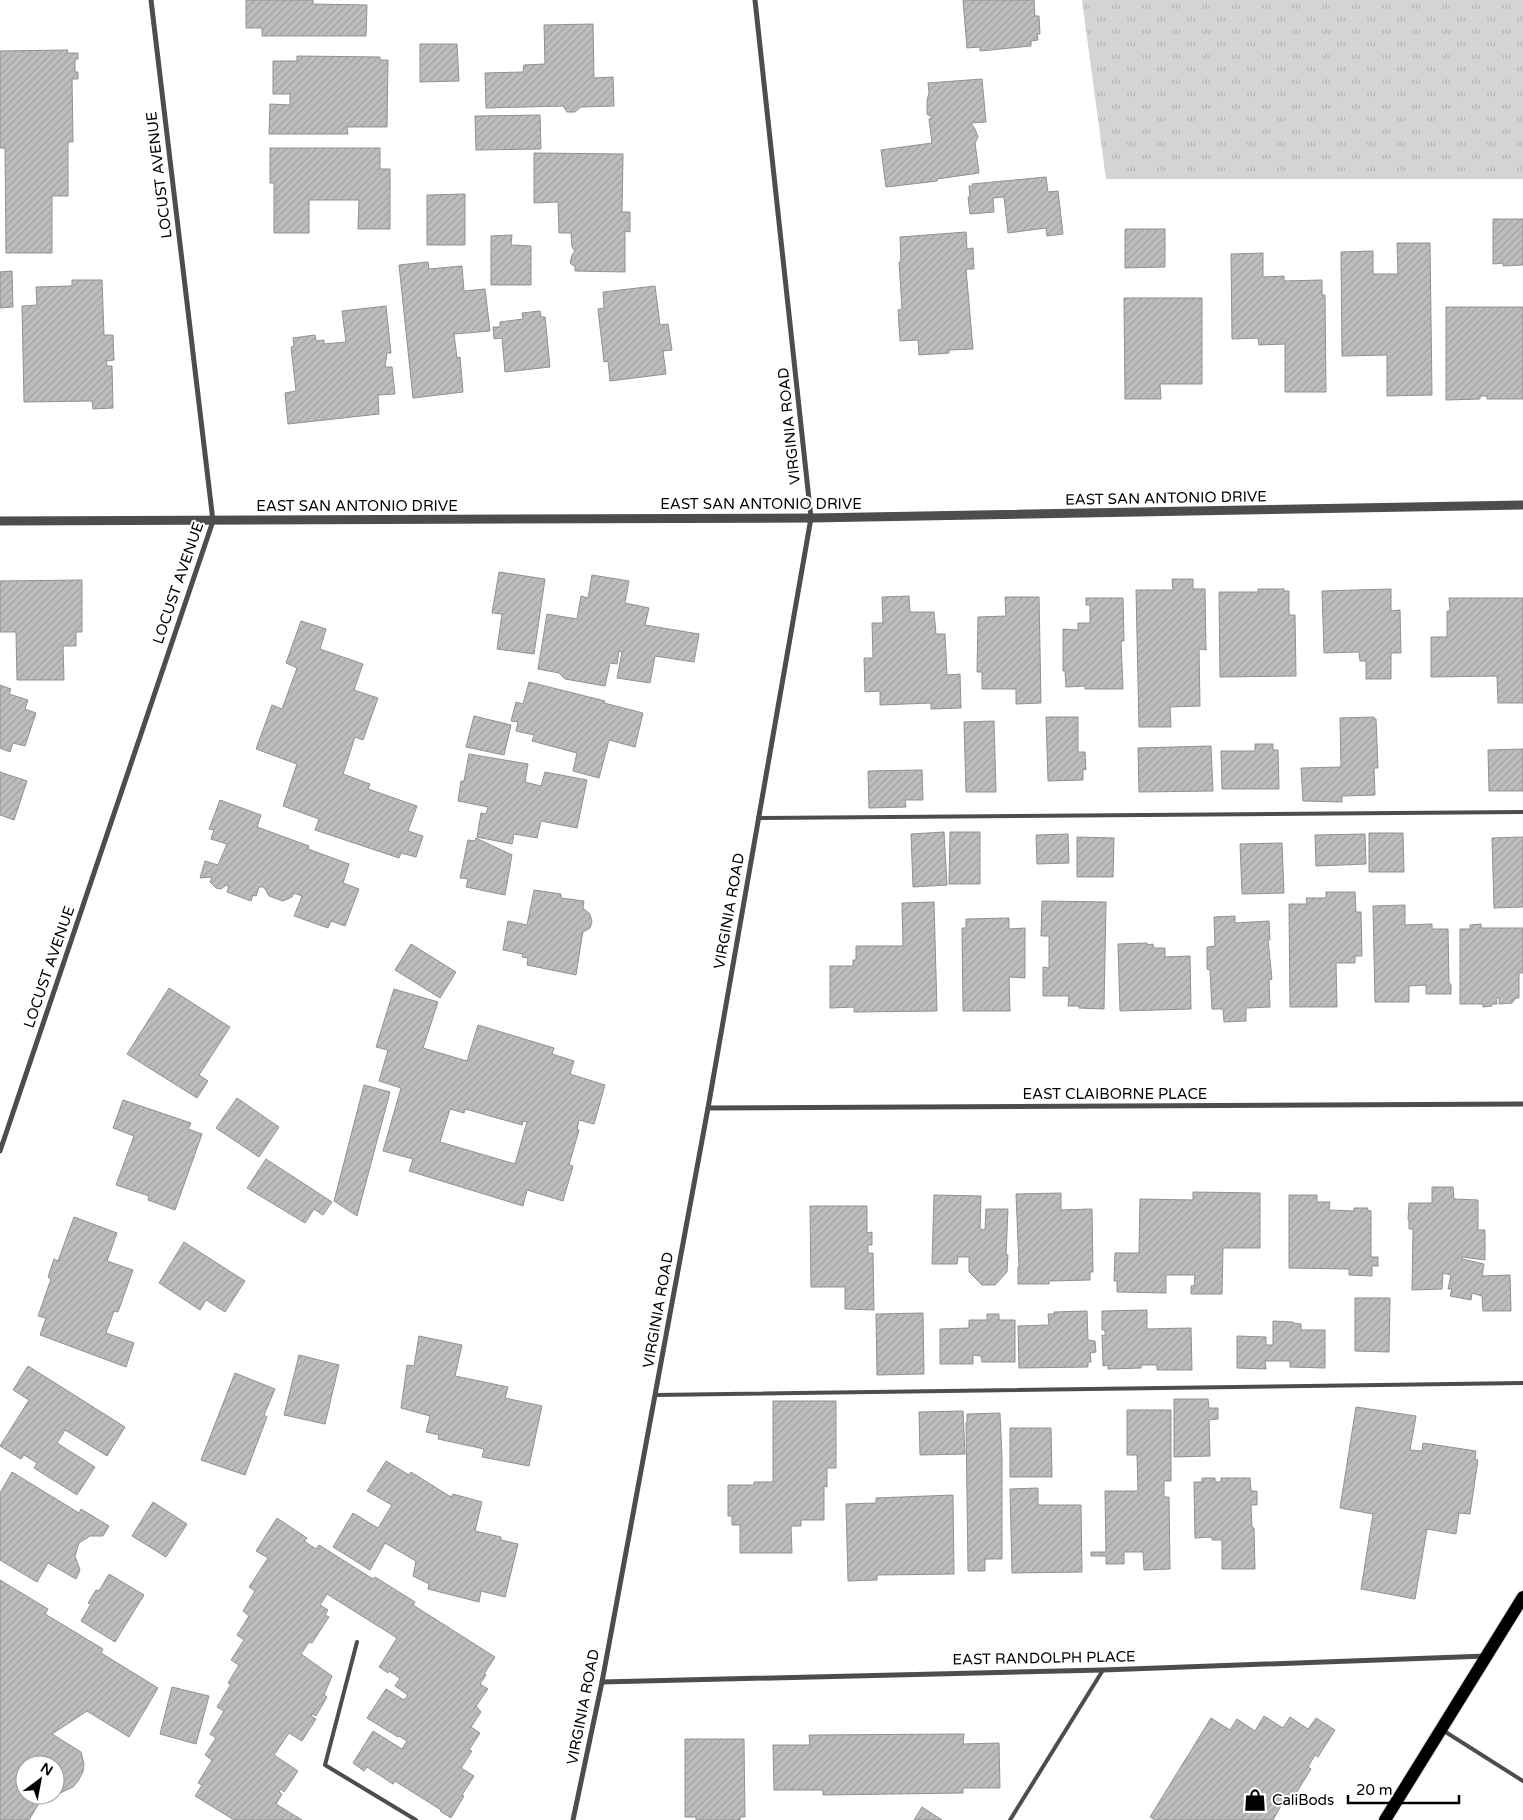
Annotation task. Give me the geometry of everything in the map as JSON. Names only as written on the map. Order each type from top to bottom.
[{"type":"main road","points":[[1386,1820],[1523,1597]]},
{"type":"street","name":"LOCUST AVENUE","points":[[0,1151],[213,521],[151,0]]},
{"type":"street","name":"VIRGINIA ROAD","points":[[573,1820],[602,1682],[708,1108],[811,518],[755,0]]},
{"type":"street","name":"EAST SAN ANTONIO DRIVE","points":[[0,521],[811,518],[1523,505]]},
{"type":"street","name":"EAST CLAIBORNE PLACE","points":[[708,1108],[1523,1104]]},
{"type":"street","name":"EAST RANDOLPH PLACE","points":[[602,1682],[1103,1670],[1487,1656]]},
{"type":"lane","points":[[758,818],[1523,812]]},
{"type":"lane","points":[[655,1395],[1523,1383]]},
{"type":"lane","points":[[357,1642],[325,1765],[416,1820]]},
{"type":"lane","points":[[1010,1820],[1103,1670]]},
{"type":"lane","points":[[1442,1730],[1523,1780]]},
{"type":"green space","points":[[1082,0],[1523,0],[1523,179],[1106,179]]},
{"type":"building","points":[[246,0],[313,0],[313,4],[367,5],[366,36],[262,36],[262,28],[246,28]]},
{"type":"building","points":[[963,0],[1034,0],[1035,16],[1039,16],[1040,34],[1037,34],[1038,40],[1031,41],[1031,46],[980,51],[980,47],[967,48]]},
{"type":"building","points":[[593,24],[594,78],[613,77],[614,106],[581,107],[575,112],[567,112],[563,106],[486,108],[485,73],[523,72],[524,65],[545,64],[544,25]]},
{"type":"building","points":[[420,44],[457,44],[459,81],[420,82]]},
{"type":"building","points":[[68,50],[67,53],[78,53],[78,59],[75,59],[75,72],[78,72],[78,79],[72,79],[73,142],[68,142],[68,196],[52,196],[52,253],[6,253],[5,148],[0,148],[0,51]]},
{"type":"building","points":[[297,56],[380,57],[380,60],[388,60],[387,127],[347,127],[348,134],[269,134],[270,104],[290,105],[290,94],[273,94],[273,61],[297,61]]},
{"type":"building","points":[[982,79],[986,122],[971,123],[978,137],[975,143],[979,173],[937,179],[937,181],[886,187],[881,150],[932,143],[929,119],[933,118],[927,114],[928,83]]},
{"type":"building","points":[[540,115],[541,149],[476,150],[475,116]]},
{"type":"building","points":[[270,148],[380,148],[380,169],[390,169],[390,229],[358,229],[359,200],[309,200],[309,233],[274,233],[274,183],[270,183]]},
{"type":"building","points":[[534,153],[623,154],[622,212],[630,212],[630,232],[625,231],[625,272],[575,271],[575,267],[570,263],[575,251],[572,247],[571,233],[559,233],[558,202],[534,203]]},
{"type":"building","points":[[1046,177],[1048,192],[1058,191],[1063,234],[1047,236],[1046,228],[1008,233],[1004,197],[993,198],[994,212],[970,214],[968,197],[970,197],[969,186],[973,186],[972,184]]},
{"type":"building","points":[[465,194],[465,245],[427,245],[427,195]]},
{"type":"building","points":[[1493,219],[1523,219],[1523,265],[1503,266],[1503,263],[1493,264]]},
{"type":"building","points":[[1125,229],[1165,229],[1165,267],[1125,268]]},
{"type":"building","points":[[966,232],[967,249],[973,248],[974,269],[966,269],[973,349],[949,350],[949,353],[919,355],[918,340],[900,341],[898,310],[902,309],[899,262],[901,262],[900,237]]},
{"type":"building","points":[[512,235],[511,245],[531,246],[531,285],[491,285],[491,236]]},
{"type":"building","points":[[1397,243],[1430,243],[1432,395],[1387,396],[1387,355],[1342,356],[1341,252],[1373,251],[1373,274],[1398,274]]},
{"type":"building","points":[[1263,253],[1263,277],[1284,276],[1284,281],[1322,280],[1322,295],[1325,295],[1326,392],[1285,392],[1285,344],[1259,345],[1258,338],[1232,339],[1231,254]]},
{"type":"building","points":[[428,262],[429,269],[462,266],[464,291],[485,289],[490,331],[454,334],[457,358],[460,357],[463,392],[413,398],[399,265]]},
{"type":"building","points":[[12,271],[13,307],[0,308],[0,272]]},
{"type":"building","points":[[72,280],[102,280],[104,335],[113,335],[114,360],[106,361],[107,366],[112,366],[113,408],[93,409],[92,401],[24,402],[22,306],[37,305],[36,287],[72,286]]},
{"type":"building","points":[[655,286],[660,325],[668,324],[672,350],[663,351],[666,374],[610,381],[608,361],[604,362],[598,309],[604,308],[603,292]]},
{"type":"building","points":[[1124,298],[1202,298],[1202,384],[1160,384],[1161,399],[1125,399]]},
{"type":"building","points":[[386,306],[391,353],[387,353],[385,367],[392,367],[395,394],[378,395],[379,414],[288,424],[285,393],[296,391],[291,347],[294,346],[293,338],[315,335],[316,341],[324,340],[324,344],[346,342],[342,311]]},
{"type":"building","points":[[1446,307],[1523,307],[1523,399],[1487,399],[1487,396],[1480,396],[1480,399],[1446,400]]},
{"type":"building","points":[[540,311],[541,317],[545,317],[550,367],[505,372],[502,338],[494,339],[493,327],[500,327],[500,322],[523,319],[522,313]]},
{"type":"building","points":[[499,572],[545,579],[534,654],[497,649],[502,614],[492,613]]},
{"type":"building","points":[[592,575],[629,581],[625,603],[649,608],[645,625],[699,634],[694,662],[655,656],[650,683],[617,678],[622,652],[619,651],[617,664],[610,663],[605,686],[565,679],[559,673],[538,669],[547,614],[577,619],[581,596],[588,598]]},
{"type":"building","points":[[1172,579],[1193,579],[1193,589],[1205,589],[1206,650],[1199,649],[1200,706],[1170,707],[1171,727],[1139,727],[1136,590],[1173,590]]},
{"type":"building","points":[[82,580],[82,632],[76,632],[76,646],[63,646],[64,680],[17,680],[16,632],[0,632],[0,581]]},
{"type":"building","points":[[1258,589],[1284,589],[1284,591],[1289,591],[1289,615],[1295,615],[1296,676],[1220,677],[1219,592],[1258,592]]},
{"type":"building","points":[[1391,589],[1391,611],[1400,610],[1401,653],[1391,653],[1391,679],[1366,679],[1366,661],[1360,661],[1359,652],[1324,653],[1322,591]]},
{"type":"building","points":[[909,596],[910,612],[934,612],[936,634],[945,634],[947,675],[960,674],[961,708],[931,709],[931,703],[880,705],[880,691],[865,692],[864,658],[873,658],[872,623],[883,623],[882,597]]},
{"type":"building","points":[[1005,597],[1039,597],[1041,703],[1016,704],[1016,689],[982,689],[982,672],[977,672],[978,617],[1006,616]]},
{"type":"building","points":[[1086,598],[1123,598],[1124,641],[1121,641],[1123,689],[1085,689],[1085,686],[1066,687],[1065,671],[1063,671],[1063,629],[1078,630],[1078,623],[1090,623],[1090,605],[1086,605]]},
{"type":"building","points":[[1449,598],[1523,598],[1523,703],[1498,703],[1497,676],[1431,677],[1431,637],[1447,637],[1447,611],[1450,611]]},
{"type":"building","points":[[301,621],[326,629],[320,649],[363,664],[354,690],[378,698],[363,740],[355,737],[343,774],[370,784],[368,789],[417,806],[408,831],[423,836],[416,857],[401,853],[399,858],[315,830],[319,819],[283,806],[297,764],[256,749],[272,705],[282,709],[297,668],[286,663]]},
{"type":"building","points":[[529,682],[605,701],[604,703],[643,713],[635,747],[609,740],[599,778],[573,771],[577,753],[532,741],[534,735],[516,731],[518,722],[511,721],[516,702],[523,704]]},
{"type":"building","points":[[0,685],[11,689],[9,694],[28,700],[25,709],[36,713],[25,746],[13,743],[10,752],[0,748]]},
{"type":"building","points":[[474,716],[511,725],[504,755],[466,747]]},
{"type":"building","points":[[1046,717],[1078,717],[1078,752],[1085,752],[1086,770],[1083,769],[1083,780],[1048,781]]},
{"type":"building","points":[[1374,717],[1376,719],[1378,768],[1374,768],[1375,795],[1342,796],[1342,802],[1303,801],[1301,768],[1341,767],[1340,718]]},
{"type":"building","points":[[994,721],[996,792],[966,792],[964,722]]},
{"type":"building","points":[[1255,744],[1273,744],[1273,750],[1278,750],[1279,789],[1222,789],[1221,751],[1255,751]]},
{"type":"building","points":[[1211,746],[1213,791],[1139,792],[1138,748]]},
{"type":"building","points":[[1523,749],[1523,791],[1489,791],[1488,750]]},
{"type":"building","points":[[469,754],[528,764],[525,782],[541,786],[545,772],[587,780],[577,828],[541,821],[537,838],[514,834],[512,844],[477,837],[481,813],[486,814],[488,807],[458,801],[461,781],[464,781]]},
{"type":"building","points":[[922,770],[923,800],[905,800],[906,807],[869,808],[868,771]]},
{"type":"building","points":[[0,772],[27,781],[14,820],[0,815]]},
{"type":"building","points":[[220,800],[261,815],[257,827],[309,846],[308,849],[349,864],[343,883],[359,889],[345,926],[331,921],[328,928],[294,916],[302,896],[294,893],[292,897],[283,901],[269,896],[264,887],[259,887],[256,896],[253,895],[251,901],[227,892],[229,886],[226,885],[221,889],[216,888],[210,882],[212,877],[200,878],[205,861],[218,865],[227,844],[211,839],[214,830],[209,829]]},
{"type":"building","points":[[944,832],[947,885],[913,887],[911,834]]},
{"type":"building","points":[[950,832],[980,832],[980,884],[949,884]]},
{"type":"building","points":[[1369,833],[1403,833],[1404,872],[1369,872]]},
{"type":"building","points":[[1068,834],[1069,863],[1037,864],[1036,835]]},
{"type":"building","points":[[1365,834],[1366,864],[1316,866],[1315,835]]},
{"type":"building","points":[[1077,837],[1114,838],[1113,877],[1077,877]]},
{"type":"building","points":[[1523,837],[1523,907],[1494,908],[1492,838]]},
{"type":"building","points":[[476,838],[512,855],[505,895],[466,887],[468,879],[460,878],[468,840],[475,841]]},
{"type":"building","points":[[1282,843],[1284,893],[1242,894],[1240,844]]},
{"type":"building","points":[[534,890],[561,894],[561,898],[584,901],[583,908],[590,914],[592,922],[590,928],[583,932],[576,975],[527,965],[528,958],[522,957],[523,954],[503,950],[508,921],[527,925]]},
{"type":"building","points":[[1326,892],[1355,892],[1356,912],[1361,912],[1362,956],[1355,956],[1355,963],[1336,963],[1337,1007],[1290,1007],[1289,904],[1307,904],[1306,898],[1326,898]]},
{"type":"building","points":[[1042,901],[1106,902],[1104,1009],[1068,1006],[1069,996],[1043,996],[1043,967],[1049,968],[1049,936],[1041,936]]},
{"type":"building","points":[[934,902],[937,1011],[854,1012],[854,1007],[830,1008],[830,966],[853,966],[853,960],[856,960],[856,946],[903,946],[902,903]]},
{"type":"building","points":[[1405,905],[1405,925],[1432,924],[1432,929],[1448,929],[1449,984],[1451,984],[1451,994],[1426,994],[1426,985],[1409,986],[1409,1002],[1375,1002],[1373,906]]},
{"type":"building","points":[[1235,916],[1235,923],[1269,921],[1270,940],[1268,940],[1272,979],[1269,980],[1270,1007],[1246,1008],[1246,1021],[1224,1022],[1223,1009],[1212,1009],[1210,970],[1207,969],[1207,947],[1215,946],[1214,917]]},
{"type":"building","points":[[1009,918],[1009,929],[1025,928],[1025,978],[1009,977],[1010,1011],[963,1011],[962,928],[966,928],[966,919]]},
{"type":"building","points":[[1481,924],[1481,928],[1523,928],[1523,973],[1519,973],[1519,998],[1516,998],[1512,1003],[1499,1004],[1499,998],[1496,998],[1497,1004],[1491,1004],[1492,1006],[1483,1007],[1483,1004],[1460,1004],[1460,929],[1470,929],[1470,925]]},
{"type":"building","points":[[1147,943],[1147,945],[1153,944],[1154,948],[1165,948],[1165,957],[1190,956],[1191,1009],[1120,1011],[1118,944]]},
{"type":"building","points":[[411,944],[456,972],[440,998],[395,970]]},
{"type":"building","points":[[169,988],[230,1027],[199,1075],[208,1081],[197,1098],[127,1054]]},
{"type":"building","points":[[394,989],[438,1002],[423,1048],[467,1061],[478,1025],[554,1048],[552,1054],[574,1061],[570,1074],[605,1085],[594,1124],[579,1120],[577,1130],[579,1130],[569,1165],[573,1166],[563,1201],[527,1190],[523,1206],[409,1171],[413,1159],[383,1151],[401,1088],[379,1081],[388,1050],[376,1047]],"holes":[[[450,1109],[464,1113],[465,1109],[522,1125],[523,1121],[527,1122],[515,1164],[440,1142]]]},
{"type":"building","points":[[364,1085],[390,1092],[357,1216],[334,1201]]},
{"type":"building","points":[[237,1098],[279,1127],[259,1157],[216,1128]]},
{"type":"building","points":[[123,1100],[191,1123],[188,1129],[202,1134],[175,1210],[148,1200],[149,1196],[116,1185],[134,1136],[113,1128]]},
{"type":"building","points":[[266,1159],[332,1202],[323,1215],[314,1209],[305,1223],[247,1188]]},
{"type":"building","points":[[1432,1187],[1453,1187],[1454,1199],[1478,1200],[1478,1230],[1485,1230],[1485,1260],[1462,1257],[1462,1259],[1484,1264],[1482,1276],[1510,1275],[1511,1311],[1483,1311],[1482,1296],[1472,1293],[1471,1300],[1450,1296],[1452,1289],[1448,1289],[1451,1275],[1443,1273],[1442,1289],[1412,1290],[1413,1229],[1409,1229],[1409,1203],[1432,1203]]},
{"type":"building","points":[[1193,1192],[1260,1193],[1260,1248],[1223,1248],[1222,1294],[1191,1294],[1191,1286],[1194,1286],[1195,1275],[1166,1275],[1166,1293],[1117,1292],[1117,1281],[1114,1281],[1115,1253],[1139,1253],[1140,1199],[1193,1200]]},
{"type":"building","points":[[1061,1193],[1061,1210],[1092,1209],[1093,1272],[1090,1272],[1090,1280],[1049,1281],[1049,1284],[1018,1284],[1016,1194]]},
{"type":"building","points":[[934,1195],[981,1196],[980,1229],[985,1230],[986,1209],[1008,1209],[1007,1272],[995,1285],[982,1285],[969,1272],[969,1257],[958,1257],[957,1264],[932,1264]]},
{"type":"building","points":[[1289,1195],[1317,1195],[1317,1202],[1330,1202],[1329,1210],[1354,1211],[1354,1208],[1368,1208],[1367,1210],[1371,1211],[1371,1257],[1378,1257],[1378,1266],[1372,1266],[1372,1276],[1349,1275],[1349,1269],[1289,1268]]},
{"type":"building","points":[[810,1206],[867,1206],[867,1233],[872,1232],[872,1245],[868,1245],[868,1253],[873,1253],[874,1310],[845,1309],[845,1287],[811,1287]]},
{"type":"building","points":[[74,1217],[117,1233],[107,1261],[133,1270],[118,1312],[114,1311],[106,1333],[134,1343],[126,1367],[40,1335],[46,1318],[38,1316],[51,1279],[48,1277],[54,1259],[58,1261]]},
{"type":"building","points":[[184,1242],[245,1281],[225,1312],[206,1300],[200,1310],[159,1283]]},
{"type":"building","points":[[1355,1298],[1390,1298],[1389,1352],[1355,1351]]},
{"type":"building","points":[[1147,1310],[1147,1329],[1191,1328],[1192,1370],[1157,1370],[1157,1365],[1141,1365],[1141,1368],[1108,1369],[1108,1365],[1103,1366],[1102,1335],[1105,1336],[1105,1330],[1102,1330],[1102,1311]]},
{"type":"building","points":[[1087,1311],[1088,1340],[1095,1341],[1096,1352],[1090,1353],[1091,1362],[1088,1362],[1088,1367],[1019,1368],[1018,1326],[1049,1325],[1048,1314],[1054,1314],[1054,1312]]},
{"type":"building","points":[[923,1313],[924,1374],[877,1375],[876,1314]]},
{"type":"building","points":[[987,1314],[999,1314],[999,1320],[1015,1320],[1015,1362],[982,1362],[981,1356],[973,1355],[973,1364],[940,1364],[940,1329],[969,1328],[969,1320],[987,1320]]},
{"type":"building","points":[[1273,1321],[1301,1324],[1301,1330],[1325,1330],[1325,1368],[1290,1367],[1290,1361],[1265,1361],[1266,1369],[1237,1368],[1237,1336],[1266,1337],[1266,1345],[1273,1345]]},
{"type":"building","points":[[419,1336],[462,1345],[455,1376],[508,1387],[505,1398],[542,1406],[529,1466],[482,1457],[484,1449],[438,1439],[439,1435],[426,1432],[430,1416],[401,1408],[407,1365],[414,1366]]},
{"type":"building","points":[[299,1355],[339,1365],[325,1424],[284,1415]]},
{"type":"building","points":[[28,1366],[125,1427],[107,1456],[65,1430],[57,1443],[95,1467],[77,1495],[34,1468],[37,1463],[24,1455],[21,1459],[0,1446],[29,1400],[13,1390]]},
{"type":"building","points":[[235,1373],[275,1389],[264,1415],[267,1417],[245,1475],[201,1460]]},
{"type":"building","points":[[1174,1399],[1208,1399],[1209,1408],[1218,1408],[1218,1419],[1209,1420],[1210,1456],[1174,1457]]},
{"type":"building","points":[[773,1401],[836,1401],[836,1468],[827,1468],[827,1487],[824,1486],[824,1520],[801,1520],[801,1526],[791,1526],[792,1553],[740,1553],[740,1525],[732,1525],[732,1516],[728,1516],[728,1485],[754,1485],[754,1482],[773,1482]]},
{"type":"building","points":[[1356,1407],[1416,1416],[1410,1450],[1422,1451],[1423,1443],[1476,1451],[1475,1459],[1478,1460],[1470,1514],[1459,1513],[1456,1534],[1427,1529],[1415,1599],[1361,1589],[1373,1514],[1340,1508]]},
{"type":"building","points":[[1127,1410],[1171,1410],[1171,1481],[1164,1481],[1164,1497],[1169,1497],[1170,1569],[1144,1570],[1143,1552],[1124,1552],[1124,1564],[1106,1564],[1106,1556],[1091,1556],[1091,1552],[1106,1552],[1105,1491],[1138,1491],[1137,1455],[1127,1455]]},
{"type":"building","points":[[963,1411],[965,1454],[920,1455],[919,1412]]},
{"type":"building","points":[[1000,1413],[1002,1559],[985,1559],[985,1571],[968,1571],[967,1414]]},
{"type":"building","points":[[1010,1428],[1051,1428],[1052,1477],[1010,1477]]},
{"type":"building","points":[[386,1461],[409,1475],[411,1472],[451,1497],[453,1494],[482,1502],[475,1531],[501,1537],[501,1540],[518,1544],[505,1597],[481,1591],[479,1602],[428,1589],[429,1584],[413,1576],[416,1561],[385,1543],[370,1570],[333,1547],[353,1513],[378,1528],[392,1505],[367,1491]]},
{"type":"building","points":[[12,1472],[79,1513],[81,1509],[109,1526],[103,1536],[90,1536],[79,1543],[75,1556],[80,1570],[76,1579],[48,1563],[37,1582],[0,1560],[0,1493]]},
{"type":"building","points":[[1202,1478],[1215,1478],[1215,1482],[1221,1482],[1221,1478],[1250,1478],[1251,1491],[1257,1491],[1257,1505],[1251,1505],[1252,1527],[1254,1528],[1255,1569],[1222,1569],[1222,1540],[1212,1540],[1212,1537],[1195,1538],[1194,1482],[1202,1482]]},
{"type":"building","points":[[1038,1488],[1038,1505],[1081,1505],[1082,1572],[1012,1573],[1010,1489]]},
{"type":"building","points":[[953,1495],[954,1574],[877,1575],[877,1580],[848,1581],[846,1504],[876,1503],[876,1498]]},
{"type":"building","points":[[153,1502],[187,1524],[166,1557],[132,1536]]},
{"type":"building","points":[[277,1518],[307,1538],[304,1541],[316,1549],[319,1545],[373,1579],[375,1577],[415,1602],[413,1605],[495,1657],[480,1684],[488,1689],[476,1706],[481,1712],[471,1727],[480,1733],[469,1750],[472,1751],[461,1768],[474,1776],[451,1818],[395,1781],[393,1784],[367,1767],[364,1771],[353,1763],[373,1731],[402,1749],[407,1741],[367,1718],[386,1689],[404,1700],[408,1695],[395,1686],[400,1678],[379,1667],[397,1638],[327,1594],[320,1605],[328,1610],[325,1615],[329,1617],[312,1643],[309,1642],[301,1654],[332,1676],[324,1695],[327,1697],[316,1716],[312,1714],[311,1716],[316,1719],[302,1741],[289,1733],[274,1755],[298,1771],[284,1792],[281,1789],[279,1792],[282,1794],[276,1804],[302,1820],[234,1820],[195,1796],[202,1785],[198,1783],[212,1760],[205,1755],[216,1738],[210,1734],[224,1711],[217,1707],[231,1684],[228,1683],[239,1665],[231,1660],[244,1640],[237,1635],[249,1616],[243,1611],[255,1591],[249,1587],[268,1558],[256,1551]]},
{"type":"building","points":[[109,1574],[144,1595],[115,1642],[81,1621],[91,1604],[88,1603],[96,1590],[99,1591]]},
{"type":"building","points":[[0,1580],[48,1609],[45,1614],[103,1649],[101,1653],[158,1688],[129,1737],[87,1711],[52,1734],[81,1752],[84,1764],[83,1772],[73,1787],[65,1791],[65,1755],[15,1755],[15,1805],[38,1805],[29,1820],[0,1820]]},
{"type":"building","points":[[172,1687],[209,1696],[196,1744],[160,1734]]},
{"type":"building","points":[[1264,1716],[1283,1728],[1290,1717],[1308,1729],[1316,1718],[1335,1730],[1318,1757],[1315,1755],[1308,1767],[1311,1769],[1295,1795],[1292,1793],[1285,1805],[1282,1804],[1273,1820],[1155,1820],[1150,1817],[1211,1718],[1230,1730],[1237,1719],[1255,1731]]},
{"type":"building","points":[[964,1734],[963,1744],[999,1743],[1000,1788],[963,1788],[963,1793],[823,1795],[823,1790],[774,1790],[773,1745],[810,1745],[809,1735]]},
{"type":"building","points":[[685,1739],[744,1739],[745,1817],[740,1817],[740,1820],[696,1820],[696,1817],[685,1817]]},
{"type":"building","points":[[922,1807],[942,1820],[914,1820]]},
{"type":"place","name":"CaliBods","points":[[1255,1800]]}]
